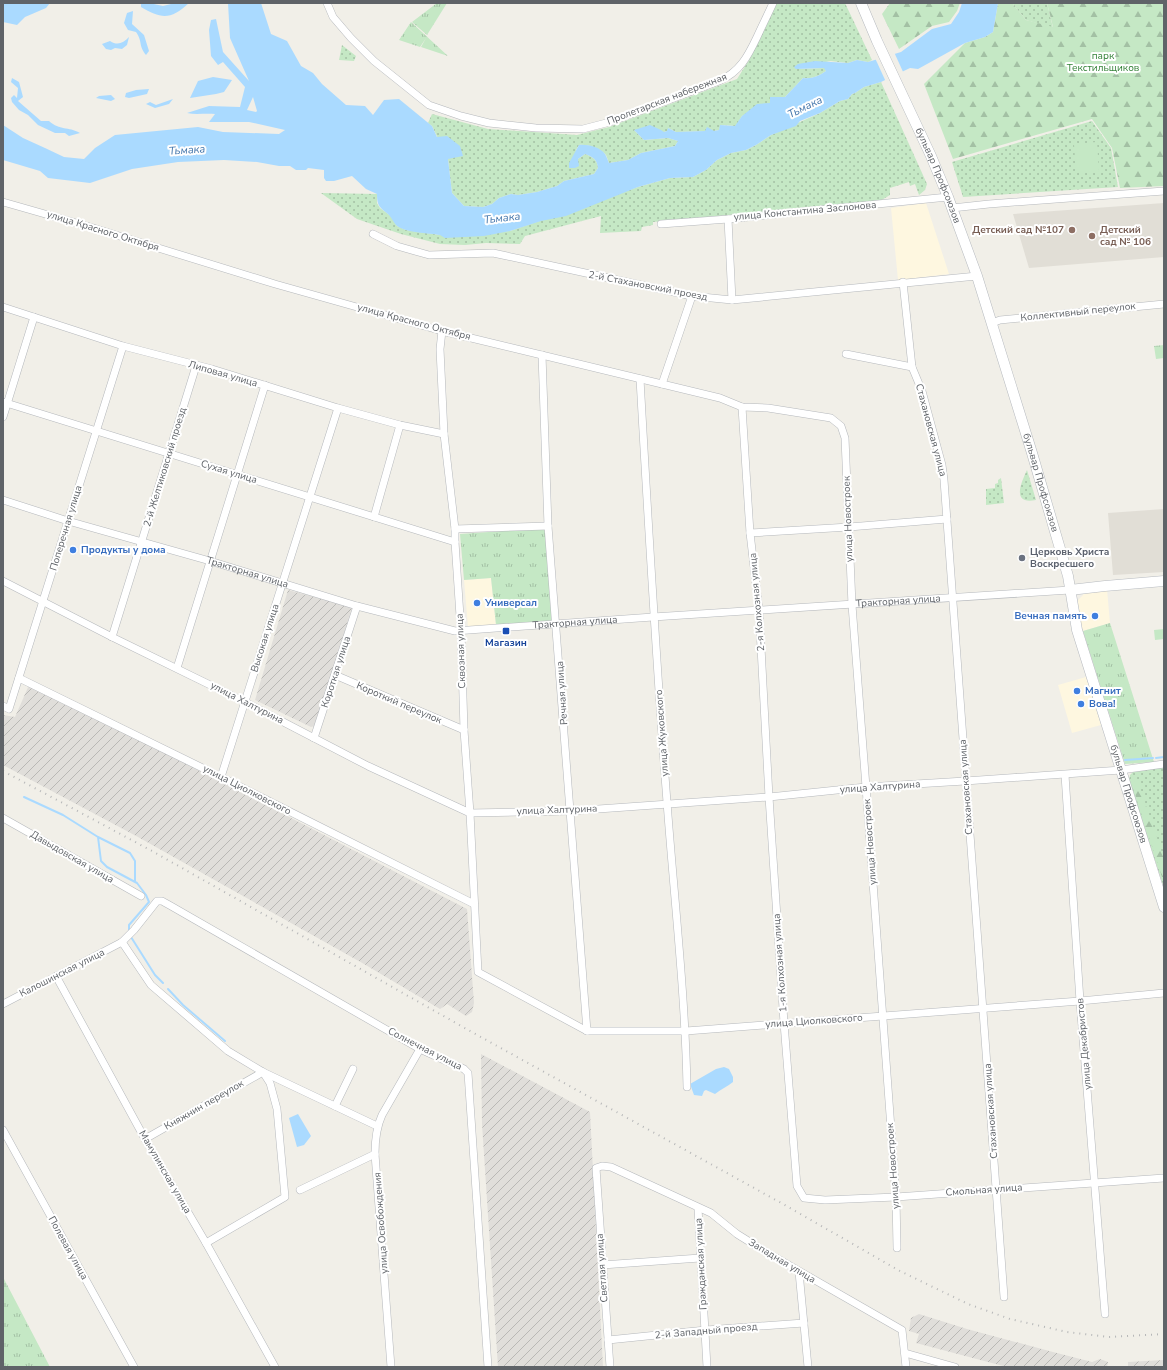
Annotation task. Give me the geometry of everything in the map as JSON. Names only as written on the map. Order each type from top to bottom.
[{"type":"main road","name":"бульвар Профсоюзов","points":[[861,3],[931,156],[977,276],[1032,453],[1068,576],[1077,630],[1164,908]]},
{"type":"main road","name":"Тракторная улица","points":[[1070,590],[1164,581]]},
{"type":"street","name":"Пролетарская набережная","points":[[327,3],[333,17],[374,61],[429,104],[461,116],[488,123],[536,128],[583,128],[610,122],[719,81],[731,75],[747,58],[773,3]]},
{"type":"street","points":[[952,208],[1164,191]]},
{"type":"street","name":"улица Константина Заслонова","points":[[661,224],[728,219],[948,197]]},
{"type":"street","name":"улица Красного Октября","points":[[3,202],[87,226],[275,284],[442,331],[720,398],[742,407],[768,408],[831,418]]},
{"type":"street","points":[[728,219],[732,300]]},
{"type":"street","name":"2-й Стахановский проезд","points":[[373,234],[397,246],[429,255],[493,253],[692,296],[732,300],[903,282],[977,276]]},
{"type":"street","name":"Стахановская улица","points":[[903,282],[912,367],[922,391],[942,465],[954,597],[965,781],[1004,1297]]},
{"type":"street","points":[[662,384],[692,296]]},
{"type":"street","name":"Коллективный переулок","points":[[992,323],[1000,320],[1164,304]]},
{"type":"street","name":"Липовая улица","points":[[3,307],[123,346],[212,369],[338,408],[400,425],[444,434]]},
{"type":"street","points":[[3,417],[5,403],[34,317]]},
{"type":"street","name":"Сквозная улица","points":[[442,331],[440,349],[444,434],[455,529],[461,631],[464,730],[478,972]]},
{"type":"street","name":"Поперечная улица","points":[[6,708],[19,678],[123,346]]},
{"type":"street","points":[[846,354],[912,367]]},
{"type":"street","name":"Речная улица","points":[[542,355],[548,526],[587,1031]]},
{"type":"street","name":"2-й Желтиковский проезд","points":[[112,637],[196,366]]},
{"type":"street","name":"улица Жуковского","points":[[640,379],[653,617],[686,1030],[687,1087]]},
{"type":"street","points":[[177,668],[265,385]]},
{"type":"street","name":"Сухая улица","points":[[5,403],[455,542]]},
{"type":"street","name":"2-я Колхозная улица","points":[[742,407],[750,532],[759,610],[768,798]]},
{"type":"street","name":"Высокая улица","points":[[221,777],[338,408]]},
{"type":"street","name":"улица Новостроек","points":[[831,418],[840,426],[845,438],[852,605],[896,1197],[897,1248]]},
{"type":"street","points":[[374,517],[400,425]]},
{"type":"street","name":"Тракторная улица","points":[[3,500],[68,521],[210,561],[357,606],[455,631],[1070,590]]},
{"type":"street","points":[[750,532],[849,527],[947,519]]},
{"type":"street","points":[[455,529],[548,526]]},
{"type":"street","name":"улица Халтурина","points":[[3,581],[112,637],[245,702],[368,766],[470,813],[570,811],[768,798],[866,787],[1065,775],[1121,770],[1164,764]]},
{"type":"street","name":"Короткая улица","points":[[314,738],[357,606]]},
{"type":"street","name":"Короткий переулок","points":[[335,676],[464,730]]},
{"type":"street","name":"улица Циолковского","points":[[19,678],[474,904]]},
{"type":"street","name":"улица Декабристов","points":[[1065,775],[1080,1001],[1106,1314]]},
{"type":"street","name":"1-я Колхозная улица","points":[[768,798],[797,1186],[804,1198]]},
{"type":"street","name":"Давыдовская улица","points":[[3,818],[141,896]]},
{"type":"street","name":"Солнечная улица","points":[[134,930],[156,901],[162,901],[420,1049],[464,1069],[468,1073],[488,1367]]},
{"type":"street","name":"Калошинская улица","points":[[3,1004],[124,940],[134,930]]},
{"type":"street","points":[[124,940],[151,985],[228,1051],[263,1072],[377,1126],[420,1049]]},
{"type":"street","name":"улица Циолковского","points":[[478,972],[587,1031],[686,1030],[883,1017],[1164,993]]},
{"type":"street","name":"Мамулинская улица","points":[[56,976],[145,1139],[206,1243],[275,1367]]},
{"type":"street","points":[[335,1106],[353,1069]]},
{"type":"street","points":[[206,1243],[284,1197],[277,1109],[270,1083],[263,1072]]},
{"type":"street","name":"Княжнин переулок","points":[[145,1139],[263,1072]]},
{"type":"street","name":"улица Освобождения","points":[[377,1126],[375,1154],[390,1367]]},
{"type":"street","name":"Полевая улица","points":[[3,1130],[134,1367]]},
{"type":"street","points":[[300,1190],[375,1154]]},
{"type":"street","name":"Западная улица","points":[[596,1168],[602,1166],[611,1167],[711,1214],[737,1234],[799,1272],[902,1330],[905,1353]]},
{"type":"street","name":"Светлая улица","points":[[596,1168],[610,1367]]},
{"type":"street","name":"Смольная улица","points":[[804,1198],[825,1200],[896,1197],[1164,1178]]},
{"type":"street","name":"Гражданская улица","points":[[698,1208],[707,1367]]},
{"type":"street","points":[[602,1266],[700,1258]]},
{"type":"street","points":[[799,1272],[808,1367]]},
{"type":"street","name":"2-й Западный проезд","points":[[608,1340],[706,1330],[804,1324]]},
{"type":"street","points":[[906,1367],[905,1353],[955,1367]]},
{"type":"shaded area","points":[[926,203],[949,274],[898,280],[891,208]]},
{"type":"shaded area","name":"Детский сад № 106","points":[[1164,203],[1164,257],[1029,268],[1013,214]]},
{"type":"shaded area","points":[[1164,509],[1164,572],[1113,575],[1108,513]]},
{"type":"shaded area","points":[[491,578],[496,625],[468,627],[464,580]]},
{"type":"shaded area","points":[[1107,589],[1110,623],[1083,631],[1078,614],[1078,600],[1084,594],[1091,591]]},
{"type":"shaded area","points":[[288,590],[352,607],[317,723],[311,727],[255,700]]},
{"type":"shaded area","points":[[1086,677],[1101,725],[1072,733],[1058,685]]},
{"type":"shaded area","points":[[29,685],[214,778],[467,909],[474,1003],[472,1012],[466,1016],[447,1004],[440,1009],[364,964],[138,837],[3,765],[3,715],[15,717]]},
{"type":"shaded area","points":[[481,1054],[590,1112],[603,1367],[498,1367],[482,1124]]},
{"type":"shaded area","points":[[919,1314],[967,1329],[1092,1362],[1100,1359],[1108,1362],[1107,1367],[1007,1367],[916,1343],[919,1334],[909,1331],[911,1318]]},
{"type":"shaded area","points":[[1164,1360],[1164,1367],[1128,1367],[1128,1362]]},
{"type":"green space","points":[[437,3],[447,3],[427,35],[412,22]]},
{"type":"green space","points":[[776,3],[845,3],[872,60],[868,62],[857,60],[848,63],[830,61],[796,69],[825,68],[826,71],[815,77],[803,78],[785,97],[771,97],[770,103],[742,116],[736,126],[721,125],[719,130],[714,131],[676,132],[668,128],[668,131],[664,132],[634,130],[644,140],[668,138],[678,141],[675,146],[641,153],[628,160],[609,163],[606,155],[597,148],[579,145],[576,150],[578,159],[585,154],[590,156],[596,160],[598,168],[594,174],[564,181],[557,186],[537,192],[518,195],[511,194],[499,198],[492,204],[483,207],[464,206],[452,193],[448,159],[432,126],[428,123],[432,114],[488,129],[577,135],[609,127],[737,79],[749,60]]},
{"type":"green space","points":[[890,3],[960,3],[957,11],[949,22],[932,26],[899,49],[882,14]]},
{"type":"green space","name":"парк Текстильщиков","points":[[998,3],[1012,3],[1026,20],[1053,27],[1047,3],[1164,3],[1164,186],[1120,188],[1112,148],[1092,119],[953,159],[924,84],[965,43],[985,37],[993,32]]},
{"type":"green space","points":[[1012,3],[1047,3],[1053,28],[1026,20]]},
{"type":"green space","points":[[411,22],[448,56],[421,47],[426,38],[420,47],[399,40]]},
{"type":"green space","points":[[342,45],[356,56],[354,61],[339,60]]},
{"type":"green space","points":[[881,82],[927,184],[925,190],[919,195],[915,184],[910,186],[909,182],[890,188],[890,195],[880,201],[653,222],[653,225],[642,227],[641,231],[600,233],[601,216],[525,236],[520,244],[486,243],[465,245],[440,244],[401,234],[357,219],[321,193],[377,194],[377,203],[380,208],[391,216],[397,226],[406,230],[440,235],[510,231],[638,187],[670,178],[693,177],[706,170],[717,160],[731,153],[746,150],[771,135],[820,113],[840,101],[848,99],[852,94],[864,87]]},
{"type":"green space","points":[[1092,121],[1111,148],[1118,187],[963,197],[952,162]]},
{"type":"green space","points":[[1097,142],[1099,171],[1076,173],[1074,144]]},
{"type":"green space","points":[[1164,345],[1164,358],[1156,359],[1154,346]]},
{"type":"green space","points":[[1027,470],[1036,500],[1028,501],[1023,499],[1021,496],[1020,492],[1022,481]]},
{"type":"green space","points":[[1001,478],[1004,503],[986,505],[986,489],[995,488],[995,484],[998,483],[998,480]]},
{"type":"green space","points":[[547,528],[554,621],[496,625],[491,578],[464,580],[460,534]]},
{"type":"green space","points":[[1110,623],[1154,762],[1125,764],[1083,631]]},
{"type":"green space","points":[[1164,629],[1164,639],[1155,640],[1154,630]]},
{"type":"green space","points":[[1163,767],[1164,888],[1129,780],[1130,775],[1134,771]]},
{"type":"green space","points":[[1133,779],[1137,779],[1164,859],[1164,883],[1131,782]]},
{"type":"green space","points":[[3,1277],[50,1367],[3,1367]]},
{"type":"water","points":[[3,3],[50,3],[46,8],[25,17],[17,25],[3,22]]},
{"type":"water","points":[[141,3],[163,6],[175,3],[189,3],[183,9],[166,16],[154,14],[148,11],[141,7]]},
{"type":"water","name":"Тьмака","points":[[228,3],[261,3],[271,34],[287,41],[301,66],[313,73],[322,84],[346,105],[365,106],[373,115],[384,100],[399,99],[432,126],[437,137],[447,136],[460,146],[463,156],[448,159],[452,193],[464,206],[483,207],[492,204],[499,198],[511,194],[518,195],[537,192],[557,186],[564,181],[594,174],[598,168],[597,162],[592,157],[585,154],[578,159],[579,166],[569,168],[569,163],[579,145],[597,148],[605,154],[609,163],[628,160],[641,153],[675,146],[678,141],[668,138],[644,140],[634,130],[650,125],[664,132],[667,131],[668,128],[676,132],[705,131],[707,127],[714,131],[719,130],[720,125],[735,126],[742,116],[757,104],[770,103],[770,97],[785,97],[803,78],[815,77],[826,71],[824,68],[796,69],[794,67],[798,64],[815,61],[848,63],[857,60],[868,62],[901,52],[932,29],[951,24],[959,12],[962,3],[998,3],[993,32],[985,37],[965,43],[918,69],[910,68],[881,82],[864,87],[852,94],[848,99],[840,101],[820,113],[800,121],[796,126],[771,135],[746,150],[731,153],[717,160],[706,170],[693,177],[670,178],[638,187],[566,216],[541,221],[510,231],[484,236],[445,238],[440,235],[400,228],[380,206],[377,194],[366,189],[352,176],[334,181],[326,181],[324,178],[324,170],[308,168],[306,170],[296,170],[290,166],[224,160],[178,162],[132,169],[90,183],[48,178],[40,171],[3,160],[3,125],[23,138],[64,157],[84,159],[95,148],[115,135],[198,127],[223,132],[279,134],[285,130],[249,122],[209,122],[215,114],[187,113],[209,106],[240,107],[245,87],[223,62],[218,65],[211,56],[209,30],[211,20],[216,19],[223,52],[249,81],[230,38]],"holes":[[[253,97],[257,111],[247,110]]]},
{"type":"water","points":[[133,11],[132,24],[144,35],[149,51],[146,55],[142,49],[136,32],[128,30],[124,23],[127,13]]},
{"type":"water","points":[[129,37],[127,45],[122,49],[106,49],[102,44],[110,41],[120,43]]},
{"type":"water","points":[[213,77],[232,80],[224,92],[190,98],[198,81]]},
{"type":"water","points":[[12,78],[19,82],[23,97],[18,101],[41,121],[49,121],[57,126],[80,133],[69,136],[65,133],[55,133],[38,125],[28,115],[19,110],[12,102],[11,98],[14,95],[17,98],[18,88],[11,82]]},
{"type":"water","points":[[149,89],[147,94],[129,98],[125,97],[126,93],[136,90]]},
{"type":"water","points":[[111,95],[115,99],[111,101],[96,98],[99,96]]},
{"type":"water","points":[[173,99],[169,104],[155,108],[146,104],[150,102],[156,105]]},
{"type":"water","points":[[724,1067],[729,1069],[733,1077],[733,1082],[715,1094],[706,1090],[702,1096],[694,1095],[690,1084],[716,1069]]},
{"type":"water","points":[[298,1114],[311,1136],[304,1145],[297,1147],[289,1118]]},
{"type":"pier","points":[[894,52],[904,74],[886,82],[875,58]]},
{"type":"waterway","points":[[1156,758],[1164,757]]},
{"type":"waterway","points":[[1125,760],[1153,758]]},
{"type":"waterway","points":[[24,797],[63,815],[98,837],[101,861],[107,867],[137,883],[146,895],[149,902],[129,925],[129,933]]},
{"type":"waterway","points":[[98,837],[130,853],[135,861],[135,881]]},
{"type":"waterway","points":[[131,937],[155,975],[163,983]]},
{"type":"waterway","points":[[168,989],[183,1005],[225,1041]]},
{"type":"railway","points":[[3,771],[152,851],[470,1031],[783,1204],[900,1271],[968,1304],[1010,1319],[1067,1332],[1109,1337],[1164,1334]]},
{"type":"place","name":"Детский сад №107","points":[[1072,230]]},
{"type":"place","name":"Детский сад № 106","points":[[1092,236]]},
{"type":"place","name":"Продукты у дома","points":[[73,550]]},
{"type":"place","name":"Церковь Христа Воскресшего","points":[[1022,558]]},
{"type":"place","name":"Универсал","points":[[477,603]]},
{"type":"place","name":"Вечная память","points":[[1095,616]]},
{"type":"place","name":"Магазин","points":[[506,631]]},
{"type":"place","name":"Магнит","points":[[1077,691]]},
{"type":"place","name":"Вова!","points":[[1081,704]]}]
